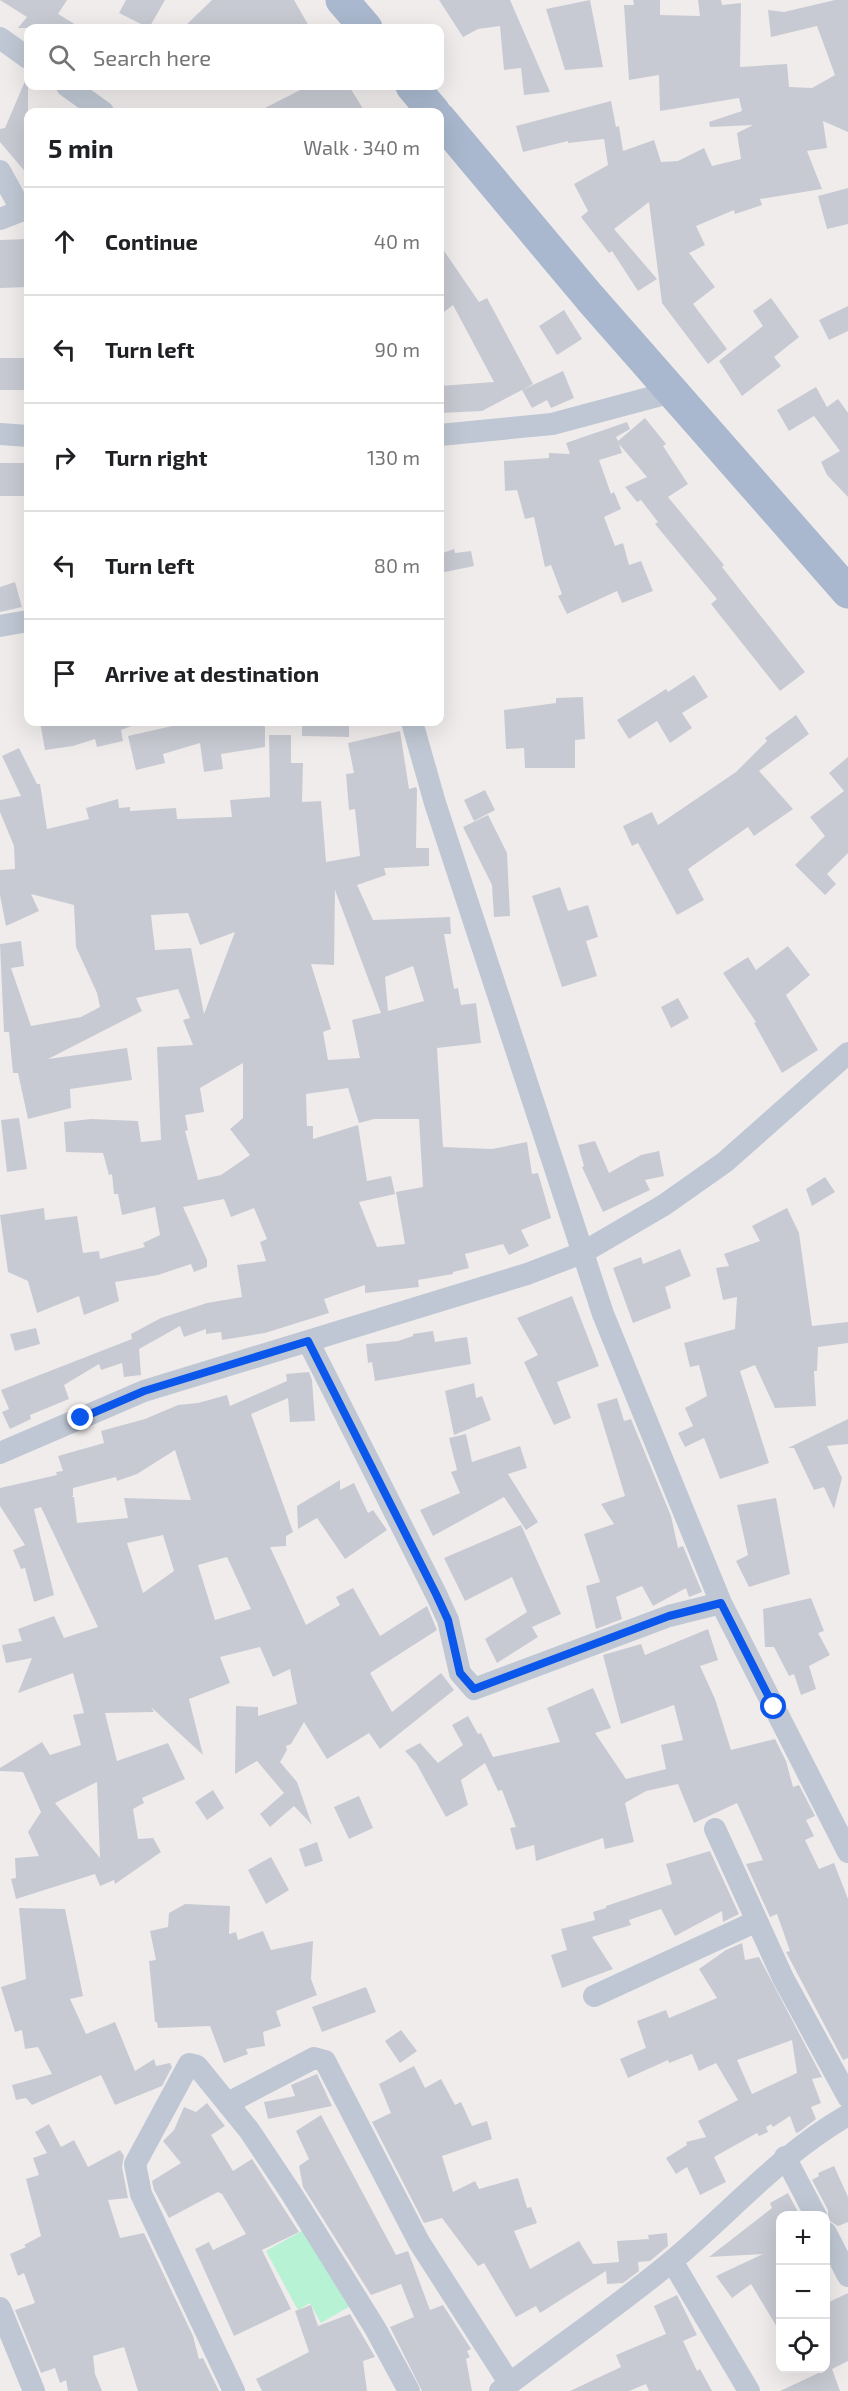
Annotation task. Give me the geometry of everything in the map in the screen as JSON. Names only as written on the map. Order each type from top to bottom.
[{"type":"main road","points":[[342,0],[363,24]]},
{"type":"main road","points":[[415,90],[431,108]]},
{"type":"main road","points":[[444,124],[672,392],[848,592]]},
{"type":"street","points":[[0,38],[24,55]]},
{"type":"street","points":[[73,90],[97,108]]},
{"type":"street","points":[[0,171],[24,207]]},
{"type":"street","points":[[0,219],[24,209]]},
{"type":"street","points":[[444,435],[552,424],[672,392]]},
{"type":"street","points":[[0,434],[24,436]]},
{"type":"street","points":[[0,626],[24,622]]},
{"type":"street","points":[[413,726],[435,803],[603,1314],[721,1603],[848,1852]]},
{"type":"street","points":[[0,1453],[144,1391],[527,1274],[582,1253],[664,1205],[725,1162],[848,1053]]},
{"type":"street","points":[[308,1341],[436,1594],[448,1620],[460,1673],[474,1689],[669,1616],[721,1603]]},
{"type":"street","points":[[715,1829],[783,1978],[848,2097]]},
{"type":"street","points":[[594,1996],[757,1921]]},
{"type":"street","points":[[228,2103],[314,2058],[325,2061],[419,2242],[505,2387],[672,2261],[785,2157],[820,2131],[848,2115]]},
{"type":"street","points":[[234,2391],[141,2194],[135,2164],[189,2064],[197,2066],[249,2130],[375,2328],[409,2391]]},
{"type":"street","points":[[785,2157],[813,2211]]},
{"type":"street","points":[[830,2242],[848,2276]]},
{"type":"street","points":[[672,2261],[748,2391]]},
{"type":"street","points":[[0,2308],[34,2391]]},
{"type":"green space","points":[[307,2228],[350,2306],[321,2323],[310,2303],[298,2310],[266,2251]]},
{"type":"building","points":[[0,0],[67,0],[58,14],[74,24],[24,24],[24,28],[18,28],[27,17]]},
{"type":"building","points":[[126,0],[165,0],[151,24],[141,24],[119,13]]},
{"type":"building","points":[[212,0],[294,0],[308,24],[187,24]]},
{"type":"building","points":[[439,0],[510,0],[550,92],[524,95],[521,68],[504,70],[500,26],[478,29],[463,37]]},
{"type":"building","points":[[590,0],[603,67],[565,70],[546,9]]},
{"type":"building","points":[[633,0],[660,0],[660,15],[700,16],[698,0],[721,0],[722,5],[741,3],[740,67],[787,64],[789,87],[812,88],[835,75],[817,26],[771,37],[768,10],[784,12],[835,0],[848,0],[848,132],[823,121],[827,148],[807,151],[822,189],[760,199],[762,205],[735,214],[734,210],[696,226],[705,245],[689,253],[715,287],[693,304],[727,349],[708,364],[662,303],[649,202],[614,229],[657,279],[638,291],[612,251],[609,253],[581,217],[588,211],[574,184],[608,165],[604,139],[568,143],[568,141],[523,152],[516,126],[611,101],[616,127],[619,126],[623,151],[654,140],[661,162],[678,161],[704,148],[712,166],[741,159],[737,133],[753,125],[710,127],[709,122],[742,111],[739,98],[660,111],[659,75],[629,80],[624,5],[634,5]]},
{"type":"building","points":[[24,83],[24,90],[28,90],[28,108],[24,108],[24,170],[0,142],[0,129],[5,128]]},
{"type":"building","points":[[300,90],[351,90],[363,108],[265,108]]},
{"type":"building","points":[[848,188],[848,224],[827,229],[818,196]]},
{"type":"building","points":[[24,239],[24,287],[0,288],[0,240]]},
{"type":"building","points":[[444,251],[479,302],[487,298],[533,384],[482,411],[444,413],[444,386],[494,382],[453,305],[444,312]]},
{"type":"building","points":[[771,298],[799,337],[774,357],[781,366],[742,396],[719,361],[763,326],[753,311]]},
{"type":"building","points":[[848,306],[848,331],[829,340],[819,320]]},
{"type":"building","points":[[564,310],[582,339],[557,355],[539,326]]},
{"type":"building","points":[[0,358],[24,358],[24,390],[0,390]]},
{"type":"building","points":[[563,371],[574,398],[551,408],[547,400],[532,408],[522,390]]},
{"type":"building","points":[[816,387],[827,407],[838,399],[848,413],[848,497],[827,475],[821,462],[840,451],[814,416],[789,431],[777,410]]},
{"type":"building","points":[[645,418],[666,444],[663,446],[688,484],[668,497],[724,565],[722,567],[805,672],[780,691],[711,604],[717,599],[655,524],[658,522],[641,500],[637,502],[625,487],[647,477],[619,444],[622,453],[599,460],[611,494],[614,492],[621,509],[604,517],[615,546],[623,543],[629,565],[641,561],[653,591],[622,603],[617,591],[567,614],[558,596],[562,594],[551,565],[545,567],[534,517],[525,519],[517,490],[505,491],[504,461],[549,458],[549,453],[570,454],[566,443],[627,422],[630,429],[616,437],[618,441]]},
{"type":"building","points":[[0,463],[24,463],[24,496],[0,496]]},
{"type":"building","points":[[454,549],[455,553],[471,551],[474,566],[444,572],[444,553]]},
{"type":"building","points":[[15,582],[22,607],[0,612],[0,587]]},
{"type":"building","points":[[694,675],[708,697],[682,713],[692,728],[670,743],[657,721],[629,739],[617,720],[666,689],[668,692]]},
{"type":"building","points":[[583,697],[585,739],[575,740],[575,768],[525,768],[524,748],[506,749],[504,710],[556,703],[556,698]]},
{"type":"building","points":[[796,715],[809,734],[759,771],[793,809],[754,836],[748,827],[688,869],[704,900],[677,915],[638,843],[632,846],[623,826],[652,812],[658,825],[736,772],[767,741],[765,738]]},
{"type":"building","points":[[41,726],[132,726],[121,730],[123,741],[97,747],[95,739],[73,746],[45,750]]},
{"type":"building","points":[[172,726],[264,726],[265,747],[221,754],[223,769],[204,772],[200,743],[163,754],[165,763],[136,770],[128,736]]},
{"type":"building","points":[[302,726],[349,726],[349,737],[302,736]]},
{"type":"building","points":[[400,731],[409,789],[416,787],[417,789],[416,848],[429,848],[429,866],[384,868],[386,875],[357,885],[373,920],[450,917],[451,934],[444,934],[454,989],[458,988],[461,1005],[476,1003],[481,1043],[437,1048],[443,1147],[492,1149],[527,1142],[532,1174],[538,1173],[551,1218],[521,1230],[529,1246],[509,1255],[503,1244],[465,1254],[469,1268],[453,1272],[453,1274],[418,1280],[419,1287],[365,1293],[365,1285],[324,1299],[329,1313],[265,1333],[222,1340],[221,1332],[206,1334],[206,1329],[184,1337],[180,1326],[139,1349],[141,1375],[124,1377],[122,1363],[101,1370],[99,1364],[64,1385],[69,1399],[30,1415],[31,1419],[10,1429],[2,1412],[9,1409],[1,1390],[132,1339],[131,1334],[161,1318],[207,1303],[242,1297],[237,1265],[266,1261],[260,1242],[267,1239],[254,1208],[231,1217],[224,1199],[183,1207],[207,1260],[207,1267],[194,1272],[191,1264],[158,1275],[115,1282],[119,1301],[84,1315],[79,1296],[37,1313],[28,1281],[8,1272],[0,1215],[44,1208],[45,1220],[77,1216],[83,1253],[99,1251],[100,1259],[145,1247],[143,1243],[160,1235],[155,1207],[122,1215],[118,1194],[114,1194],[112,1174],[109,1175],[103,1153],[66,1152],[64,1122],[91,1119],[138,1121],[141,1142],[161,1140],[157,1047],[193,1045],[183,1020],[190,1018],[178,989],[136,998],[142,1011],[48,1059],[127,1048],[132,1080],[70,1089],[71,1108],[28,1119],[18,1073],[13,1073],[9,1032],[4,1032],[0,944],[21,941],[24,966],[11,968],[31,1026],[81,1017],[100,1007],[97,993],[76,947],[74,905],[31,894],[39,911],[6,926],[0,895],[0,870],[15,869],[14,846],[0,812],[0,800],[21,796],[2,756],[19,748],[37,784],[40,784],[47,829],[89,819],[86,808],[118,799],[119,808],[130,807],[130,811],[176,808],[177,819],[232,817],[230,800],[270,797],[269,735],[291,735],[291,763],[303,763],[302,802],[321,801],[326,862],[360,856],[355,809],[349,810],[346,774],[354,773],[348,743]],"holes":[[[335,890],[381,1013],[352,1020],[360,1058],[328,1060],[323,1032],[331,1029],[311,964],[334,965]],[[188,913],[200,945],[235,932],[204,1014],[191,948],[155,950],[151,915]],[[413,966],[424,1001],[388,1011],[385,977]],[[243,1063],[243,1118],[230,1129],[250,1155],[221,1175],[198,1180],[185,1131],[188,1130],[185,1115],[204,1112],[200,1088]],[[348,1088],[359,1123],[374,1119],[419,1119],[423,1187],[396,1192],[405,1244],[377,1247],[359,1202],[395,1194],[391,1176],[367,1181],[358,1125],[313,1139],[313,1126],[307,1126],[306,1094]]]},
{"type":"building","points":[[848,757],[848,853],[827,874],[836,884],[825,895],[795,865],[825,836],[810,817],[844,791],[829,773]]},
{"type":"building","points":[[485,790],[495,810],[474,821],[464,800]]},
{"type":"building","points":[[488,815],[507,853],[510,916],[494,917],[492,885],[463,827]]},
{"type":"building","points":[[560,887],[568,911],[588,905],[598,937],[586,941],[597,976],[562,987],[532,896]]},
{"type":"building","points":[[788,946],[810,975],[786,995],[818,1050],[782,1073],[754,1023],[756,1022],[723,973],[748,957],[756,970]]},
{"type":"building","points":[[678,998],[689,1018],[671,1028],[661,1007]]},
{"type":"building","points":[[19,1118],[27,1169],[7,1172],[1,1120]]},
{"type":"building","points":[[595,1141],[609,1173],[641,1155],[659,1151],[664,1176],[645,1180],[650,1190],[603,1212],[582,1167],[584,1166],[578,1145]]},
{"type":"building","points":[[825,1177],[835,1192],[812,1206],[806,1189]]},
{"type":"building","points":[[787,1208],[799,1233],[812,1326],[848,1322],[848,1343],[818,1347],[817,1371],[814,1371],[816,1406],[775,1408],[755,1365],[740,1371],[769,1463],[720,1479],[704,1438],[685,1447],[678,1433],[693,1426],[685,1408],[707,1396],[699,1365],[690,1367],[684,1343],[735,1329],[737,1297],[723,1300],[716,1268],[729,1266],[724,1254],[760,1241],[752,1226]]},
{"type":"building","points":[[680,1249],[691,1276],[665,1287],[671,1308],[633,1323],[613,1268],[641,1257],[643,1264]]},
{"type":"building","points":[[572,1296],[599,1366],[557,1382],[571,1418],[554,1425],[524,1362],[538,1355],[517,1318]]},
{"type":"building","points":[[36,1328],[40,1344],[15,1351],[10,1334]]},
{"type":"building","points":[[433,1331],[435,1342],[467,1337],[471,1364],[375,1381],[372,1362],[368,1363],[366,1344],[398,1341],[413,1336],[413,1334]]},
{"type":"building","points":[[309,1372],[312,1380],[315,1421],[290,1422],[288,1398],[251,1414],[293,1532],[286,1536],[286,1546],[270,1547],[306,1625],[340,1605],[336,1597],[353,1588],[380,1636],[427,1606],[437,1630],[370,1673],[392,1712],[441,1673],[454,1690],[380,1749],[369,1733],[327,1759],[304,1722],[291,1744],[286,1746],[287,1750],[280,1762],[297,1782],[312,1825],[294,1806],[270,1827],[260,1814],[284,1793],[257,1761],[235,1774],[236,1706],[258,1707],[258,1716],[297,1704],[290,1669],[273,1677],[260,1647],[220,1657],[230,1683],[189,1699],[203,1755],[151,1707],[154,1712],[105,1713],[117,1761],[168,1743],[185,1779],[142,1798],[144,1803],[133,1809],[138,1839],[153,1838],[161,1852],[115,1884],[114,1880],[100,1886],[95,1874],[16,1899],[11,1879],[16,1878],[15,1858],[39,1856],[28,1832],[41,1812],[23,1772],[0,1771],[0,1768],[42,1742],[50,1755],[81,1745],[73,1715],[84,1713],[73,1673],[18,1693],[32,1658],[6,1663],[2,1645],[22,1641],[18,1629],[54,1616],[64,1638],[98,1627],[41,1507],[34,1509],[54,1595],[34,1602],[25,1568],[21,1569],[13,1550],[25,1545],[0,1506],[0,1488],[57,1475],[56,1472],[63,1471],[58,1456],[104,1443],[101,1431],[145,1419],[178,1405],[198,1403],[227,1395],[230,1406],[287,1381],[286,1374]],"holes":[[[175,1450],[191,1500],[124,1498],[128,1518],[77,1523],[74,1497],[71,1497],[73,1488],[116,1477],[117,1481],[137,1474]],[[163,1535],[174,1571],[143,1593],[127,1543]],[[227,1557],[251,1609],[215,1620],[198,1565]],[[97,1782],[100,1858],[55,1803]]]},
{"type":"building","points":[[474,1383],[476,1398],[482,1396],[491,1420],[454,1435],[445,1391]]},
{"type":"building","points":[[617,1398],[624,1421],[631,1419],[671,1516],[678,1548],[683,1546],[702,1592],[689,1597],[686,1588],[653,1606],[642,1586],[616,1597],[622,1619],[596,1629],[586,1586],[600,1582],[584,1534],[614,1524],[601,1504],[625,1496],[597,1404]]},
{"type":"building","points":[[848,1419],[848,1444],[827,1446],[842,1478],[834,1509],[824,1487],[814,1490],[794,1448],[788,1448]]},
{"type":"building","points":[[466,1434],[472,1462],[520,1446],[527,1468],[508,1474],[538,1522],[526,1530],[504,1497],[433,1536],[420,1510],[460,1493],[451,1472],[457,1470],[449,1438]]},
{"type":"building","points":[[340,1480],[340,1490],[354,1483],[368,1513],[373,1510],[387,1530],[345,1559],[317,1518],[298,1529],[297,1506]]},
{"type":"building","points":[[776,1498],[790,1574],[749,1587],[736,1561],[748,1555],[737,1505]]},
{"type":"building","points":[[521,1525],[561,1614],[532,1627],[538,1637],[497,1663],[485,1639],[527,1612],[512,1577],[465,1601],[444,1558]]},
{"type":"building","points":[[811,1598],[824,1631],[818,1633],[830,1655],[809,1666],[816,1689],[801,1695],[794,1674],[789,1676],[774,1647],[765,1647],[763,1609]]},
{"type":"building","points":[[708,1629],[718,1660],[700,1666],[715,1699],[731,1750],[775,1739],[786,1761],[793,1787],[799,1785],[815,1816],[806,1820],[814,1836],[805,1840],[819,1869],[834,1863],[848,1899],[848,2058],[843,2060],[786,1952],[790,1951],[777,1914],[770,1917],[746,1864],[763,1860],[737,1803],[694,1823],[678,1784],[646,1791],[625,1803],[634,1842],[605,1849],[603,1838],[536,1861],[534,1845],[516,1850],[510,1828],[516,1827],[502,1790],[498,1791],[485,1763],[461,1780],[468,1805],[446,1817],[416,1763],[405,1751],[420,1743],[438,1763],[463,1745],[452,1725],[468,1716],[478,1734],[481,1733],[493,1757],[560,1742],[547,1708],[593,1688],[611,1728],[595,1733],[626,1779],[666,1769],[661,1745],[683,1740],[674,1705],[621,1724],[603,1655],[641,1644],[645,1655]]},
{"type":"building","points":[[213,1790],[224,1808],[207,1820],[195,1802]]},
{"type":"building","points":[[359,1796],[373,1828],[349,1839],[334,1807]]},
{"type":"building","points":[[317,1842],[323,1861],[305,1867],[299,1849]]},
{"type":"building","points":[[710,1851],[739,1914],[723,1922],[722,1911],[675,1936],[661,1909],[629,1920],[631,1925],[592,1937],[613,1969],[562,1988],[551,1955],[567,1950],[561,1929],[595,1920],[593,1912],[672,1884],[666,1864]]},
{"type":"building","points":[[271,1857],[289,1890],[266,1904],[248,1870]]},
{"type":"building","points":[[185,1904],[230,1906],[229,1934],[236,1932],[238,1940],[263,1931],[271,1950],[313,1941],[311,1979],[317,1995],[276,2011],[281,2026],[263,2032],[265,2046],[246,2049],[248,2054],[224,2063],[210,2026],[158,2028],[155,2022],[149,1961],[156,1960],[150,1931],[168,1927],[169,1913]]},
{"type":"building","points":[[19,1908],[65,1909],[83,1996],[70,1999],[86,2034],[115,2022],[135,2071],[154,2059],[156,2066],[170,2063],[172,2067],[162,2086],[115,2105],[101,2075],[32,2105],[26,2098],[16,2100],[12,2085],[52,2074],[38,2047],[25,2049],[22,2030],[15,2032],[1,1987],[26,1979]]},
{"type":"building","points":[[742,1943],[745,1960],[759,1957],[822,2077],[812,2079],[821,2103],[811,2107],[816,2119],[799,2132],[796,2133],[790,2116],[773,2127],[771,2124],[766,2127],[768,2132],[759,2136],[757,2133],[714,2157],[726,2182],[700,2195],[687,2167],[676,2174],[666,2158],[687,2145],[686,2142],[706,2137],[698,2121],[738,2100],[716,2063],[699,2071],[692,2054],[669,2063],[668,2060],[628,2078],[620,2059],[646,2048],[637,2021],[666,2010],[669,2018],[717,1998],[699,1969],[726,1950]],"holes":[[[792,2040],[797,2073],[752,2094],[737,2060]]]},
{"type":"building","points":[[366,1987],[376,2012],[322,2032],[312,2007]]},
{"type":"building","points":[[401,2030],[417,2051],[400,2063],[385,2041]]},
{"type":"building","points":[[414,2066],[425,2088],[441,2079],[455,2105],[461,2102],[472,2126],[487,2121],[492,2139],[442,2156],[453,2192],[475,2181],[479,2189],[518,2178],[527,2208],[531,2207],[537,2223],[514,2231],[530,2269],[579,2241],[593,2264],[619,2262],[617,2241],[649,2239],[648,2235],[667,2233],[668,2246],[650,2261],[638,2262],[639,2271],[623,2283],[607,2284],[606,2271],[540,2313],[536,2306],[516,2317],[484,2263],[478,2266],[442,2218],[424,2223],[372,2122],[391,2113],[379,2084]]},
{"type":"building","points":[[317,2074],[332,2106],[268,2119],[264,2102],[295,2096],[291,2085]]},
{"type":"building","points":[[207,2103],[225,2126],[211,2135],[233,2171],[252,2159],[299,2232],[262,2250],[291,2309],[234,2336],[195,2249],[209,2242],[213,2250],[246,2234],[222,2194],[218,2192],[169,2218],[154,2190],[152,2181],[181,2163],[163,2141],[174,2130],[184,2107],[196,2112]]},
{"type":"building","points":[[321,2115],[396,2255],[408,2251],[430,2310],[443,2305],[471,2349],[467,2351],[470,2357],[466,2359],[472,2391],[422,2391],[390,2327],[414,2317],[401,2284],[371,2295],[303,2187],[299,2166],[309,2159],[296,2131]]},
{"type":"building","points":[[49,2124],[61,2147],[74,2140],[88,2167],[120,2150],[124,2156],[122,2167],[128,2198],[108,2200],[120,2238],[144,2233],[193,2336],[199,2359],[203,2358],[219,2391],[138,2391],[124,2347],[93,2356],[95,2374],[102,2391],[68,2391],[66,2380],[60,2383],[55,2368],[41,2373],[15,2310],[35,2303],[24,2273],[18,2276],[10,2254],[26,2247],[24,2245],[41,2236],[26,2179],[39,2175],[33,2158],[47,2153],[35,2132]]},
{"type":"building","points":[[834,2166],[848,2197],[848,2222],[838,2226],[830,2221],[830,2211],[812,2180],[819,2176],[818,2173]]},
{"type":"building","points":[[788,2193],[797,2211],[776,2211],[776,2325],[751,2284],[732,2298],[716,2276],[763,2254],[709,2257],[772,2208],[770,2203]]},
{"type":"building","points":[[848,2293],[848,2361],[832,2369],[840,2391],[780,2391],[819,2373],[830,2373],[830,2302]]},
{"type":"building","points":[[677,2295],[697,2335],[683,2341],[697,2371],[700,2369],[712,2391],[649,2391],[646,2384],[629,2391],[570,2391],[621,2367],[616,2355],[666,2334],[654,2306]]},
{"type":"building","points":[[311,2305],[318,2326],[350,2314],[375,2357],[363,2361],[367,2391],[262,2391],[256,2379],[309,2352],[295,2311]]},
{"type":"route","points":[[81,1418],[144,1391],[308,1341],[436,1594],[448,1620],[452,1646],[460,1673],[474,1689],[669,1616],[721,1603],[774,1707]]}]
